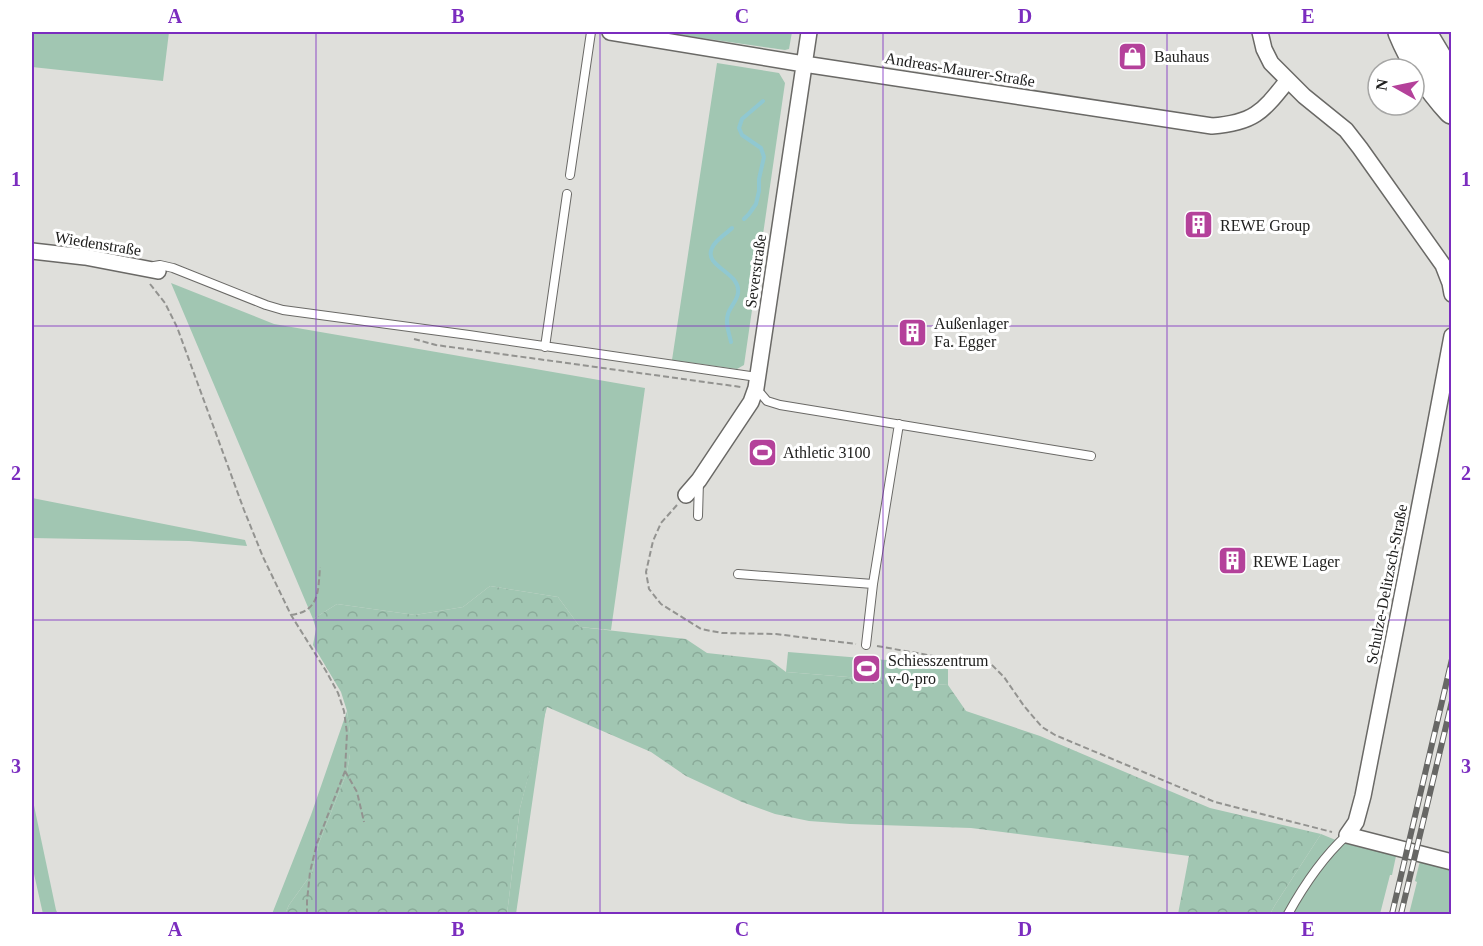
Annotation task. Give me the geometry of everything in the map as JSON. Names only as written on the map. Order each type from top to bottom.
[{"type":"highway","points":[[1402,32],[1412,56],[1435,91],[1452,110]]},
{"type":"highway","points":[[1422,32],[1440,62],[1452,73]]},
{"type":"street","name":"Andreas-Maurer-Straße","points":[[610,32],[1212,126],[1245,121],[1264,109],[1288,80]]},
{"type":"street","name":"Severstraße","points":[[686,495],[699,480],[751,402],[756,383],[809,32]]},
{"type":"street","points":[[1260,32],[1267,58],[1304,96],[1346,130],[1360,148],[1443,265],[1452,294]]},
{"type":"street","name":"Wiedenstraße","points":[[32,251],[85,257],[145,269]]},
{"type":"street","name":"Schulze-Delitzsch-Straße","points":[[1347,835],[1356,822],[1363,796],[1452,336]]},
{"type":"street","points":[[1347,835],[1452,862]]},
{"type":"lane","points":[[570,175],[591,32]]},
{"type":"lane","points":[[545,347],[567,194]]},
{"type":"lane","points":[[145,269],[160,265],[173,268],[283,310],[545,347],[756,383],[767,400],[780,405],[1091,456]]},
{"type":"lane","points":[[866,645],[873,584],[899,424]]},
{"type":"lane","points":[[698,516],[699,480]]},
{"type":"lane","points":[[738,574],[873,584]]},
{"type":"lane","points":[[1288,915],[1316,869],[1331,849],[1347,835]]},
{"type":"path","points":[[1448,32],[1452,36]]},
{"type":"path","points":[[145,269],[177,327],[248,520],[271,575],[291,615],[338,693],[344,711],[347,733],[345,771],[317,843],[310,872],[307,915]]},
{"type":"path","points":[[686,495],[661,523],[653,541],[646,572],[649,589],[661,604],[701,629],[722,633],[776,634],[945,658],[980,660],[991,664],[1004,677],[1042,727],[1056,735],[1215,802],[1347,835]]},
{"type":"path","points":[[291,615],[301,614],[316,601],[320,567]]},
{"type":"path","points":[[345,771],[357,792],[364,822]]},
{"type":"green space","points":[[32,32],[169,32],[163,81],[32,67]]},
{"type":"green space","points":[[660,32],[792,32],[789,49],[785,50]]},
{"type":"green space","points":[[717,63],[779,73],[785,83],[744,365],[737,369],[672,360]]},
{"type":"green space","points":[[171,283],[274,324],[645,388],[611,630],[580,627],[558,597],[490,586],[463,607],[415,615],[337,604],[313,619]]},
{"type":"green space","points":[[32,498],[245,540],[247,546],[189,541],[32,538]]},
{"type":"green space","points":[[490,586],[558,597],[580,627],[686,639],[707,653],[770,660],[786,672],[948,685],[966,711],[1040,736],[1210,808],[1321,834],[1270,914],[1178,914],[1189,856],[971,828],[850,824],[809,821],[775,814],[742,802],[686,776],[651,752],[547,707],[520,808],[507,914],[285,914],[312,873],[319,843],[347,772],[350,754],[347,711],[341,692],[313,645],[316,629],[313,619],[337,604],[415,615],[463,607]]},
{"type":"green space","name":"Schiesszentrum v-0-pro","points":[[788,652],[948,665],[948,685],[786,672]]},
{"type":"green space","points":[[546,707],[516,914],[507,914],[520,808]]},
{"type":"green space","points":[[347,711],[350,754],[347,772],[319,843],[312,873],[285,914],[272,914],[311,815]]},
{"type":"green space","points":[[32,796],[58,914],[43,914],[32,865]]},
{"type":"green space","points":[[1321,834],[1343,843],[1396,856],[1380,914],[1270,914]]},
{"type":"green space","points":[[1420,861],[1451,869],[1451,914],[1409,914]]},
{"type":"waterway","points":[[744,219],[756,204],[764,157],[761,148],[742,135],[739,128],[742,119],[763,101]]},
{"type":"waterway","points":[[731,342],[727,317],[738,293],[737,286],[734,280],[717,265],[711,255],[716,242],[732,228]]},
{"type":"railway","points":[[1392,914],[1452,659]]},
{"type":"railway","points":[[1401,914],[1452,701]]},
{"type":"place","name":"Bauhaus","points":[[1133,56]]},
{"type":"place","name":"REWE Group","points":[[1199,225]]},
{"type":"place","name":"Außenlager Fa. Egger","points":[[913,332]]},
{"type":"place","name":"Athletic 3100","points":[[762,452]]},
{"type":"place","name":"REWE Lager","points":[[1232,561]]},
{"type":"place","name":"Schiesszentrum v-0-pro","points":[[867,669]]}]
